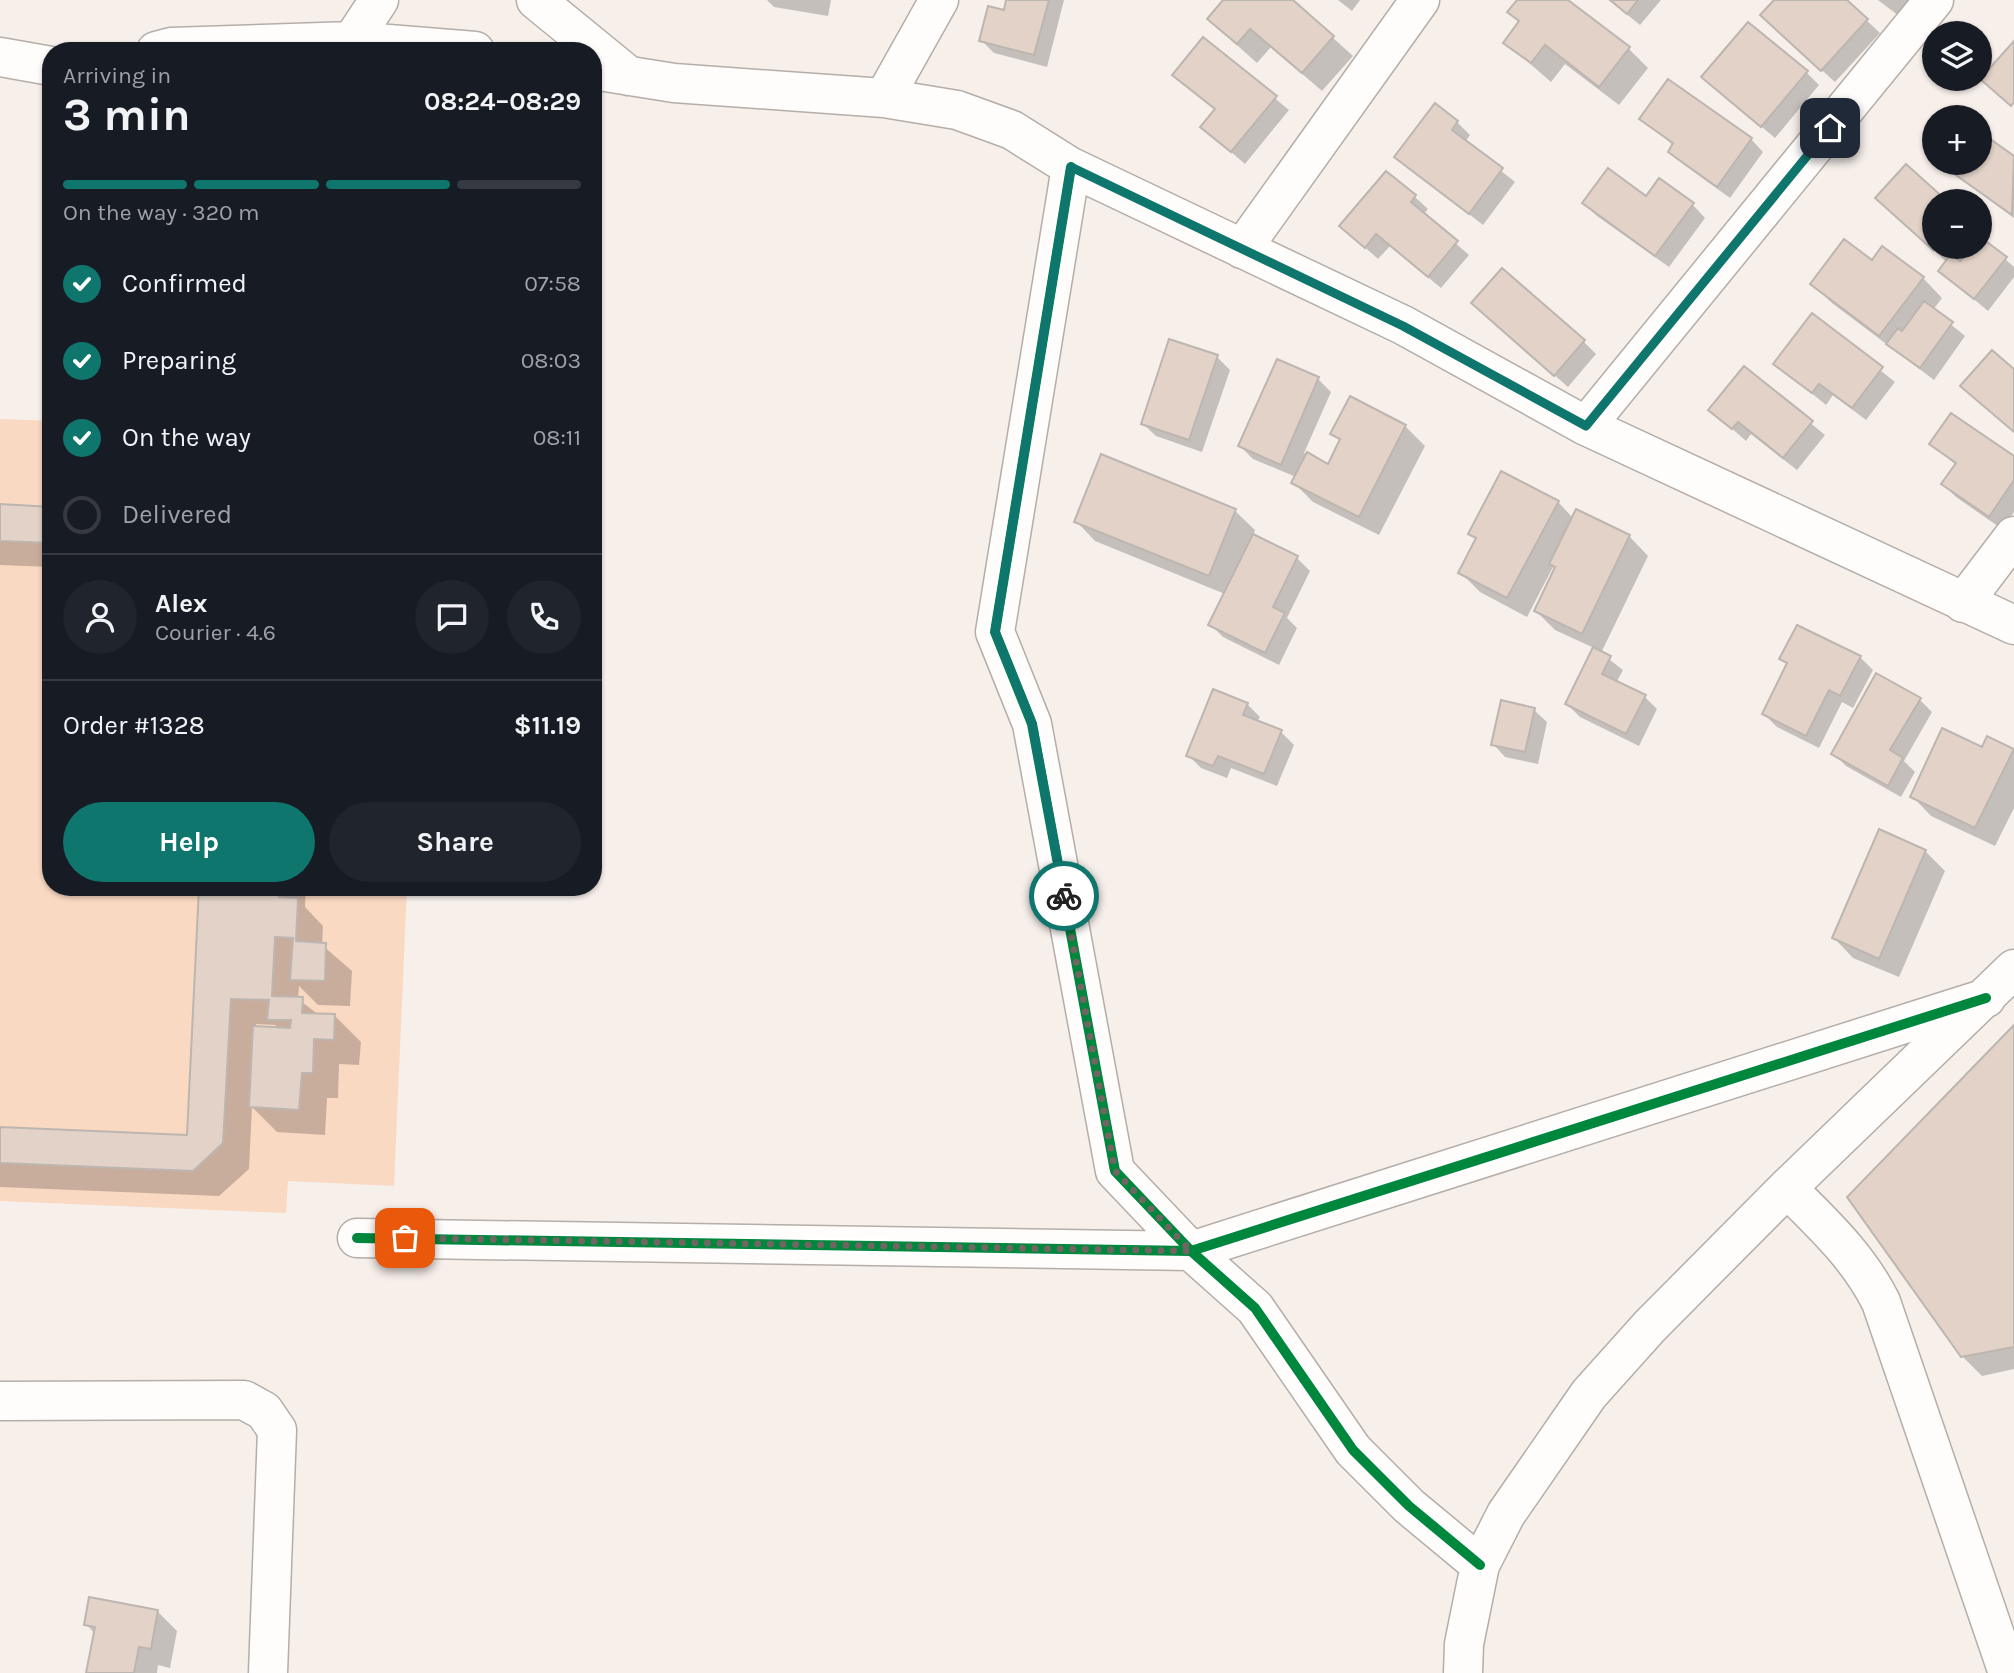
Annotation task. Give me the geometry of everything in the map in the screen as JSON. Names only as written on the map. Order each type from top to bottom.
[{"type":"street","points":[[352,41],[379,0]]},
{"type":"street","points":[[536,0],[579,42]]},
{"type":"street","points":[[884,98],[939,0]]},
{"type":"street","points":[[1242,249],[1420,0]]},
{"type":"street","points":[[1586,426],[1934,0]]},
{"type":"street","points":[[322,42],[364,42]]},
{"type":"street","points":[[0,57],[42,64]]},
{"type":"street","points":[[611,73],[674,83],[884,98],[957,110],[1012,130],[1071,167],[1403,326],[1586,426],[2014,625]]},
{"type":"street","points":[[1071,167],[995,632],[1032,723],[1115,1171],[1191,1251],[1255,1308],[1353,1450],[1409,1506],[1480,1565]]},
{"type":"street","points":[[1963,603],[2014,536]]},
{"type":"street","points":[[1463,1673],[1464,1644],[1480,1565],[1506,1514],[1589,1394],[1650,1326],[1787,1188],[2014,969]]},
{"type":"street","points":[[356,1238],[1191,1251],[1986,998]]},
{"type":"street","points":[[1787,1188],[1846,1246],[1866,1272],[1881,1303],[2008,1673]]},
{"type":"street","points":[[0,1401],[244,1400],[264,1410],[277,1430],[268,1673]]},
{"type":"shaded area","points":[[0,419],[42,421],[42,896],[407,896],[394,1186],[288,1181],[286,1213],[0,1201]]},
{"type":"building","points":[[1006,0],[1049,0],[1034,55],[979,41],[988,6],[1004,10]]},
{"type":"building","points":[[1223,0],[1293,0],[1334,36],[1302,73],[1250,29],[1237,44],[1207,19]]},
{"type":"building","points":[[1517,0],[1568,0],[1630,47],[1599,87],[1545,45],[1531,63],[1503,43],[1519,21],[1507,12]]},
{"type":"building","points":[[1610,0],[1638,0],[1627,14]]},
{"type":"building","points":[[1774,0],[1847,0],[1868,19],[1821,71],[1760,15]]},
{"type":"building","points":[[1748,22],[1808,71],[1761,127],[1701,77]]},
{"type":"building","points":[[1203,37],[1277,96],[1231,152],[1200,127],[1215,109],[1172,75]]},
{"type":"building","points":[[2014,41],[2014,102],[2011,106],[1992,89],[1992,66]]},
{"type":"building","points":[[1668,79],[1752,138],[1717,187],[1668,152],[1673,143],[1639,119]]},
{"type":"building","points":[[1435,103],[1458,121],[1452,130],[1503,168],[1469,214],[1394,157]]},
{"type":"building","points":[[1992,140],[2014,156],[2012,215],[1992,201],[1992,189],[1976,189],[1956,175],[1992,175]]},
{"type":"building","points":[[1906,164],[1934,189],[1922,189],[1922,240],[1875,198]]},
{"type":"building","points":[[1608,168],[1646,196],[1659,178],[1694,203],[1655,256],[1582,203]]},
{"type":"building","points":[[1386,171],[1416,195],[1411,202],[1458,241],[1428,277],[1376,234],[1365,248],[1339,226]]},
{"type":"building","points":[[1844,239],[1872,260],[1882,246],[1924,277],[1879,336],[1810,284]]},
{"type":"building","points":[[1992,246],[2007,257],[1974,299],[1938,271],[1947,259],[1992,259]]},
{"type":"building","points":[[1502,268],[1585,340],[1554,376],[1471,303]]},
{"type":"building","points":[[1924,301],[1953,322],[1920,368],[1886,344],[1898,328],[1902,331]]},
{"type":"building","points":[[1812,313],[1883,367],[1852,408],[1819,384],[1812,393],[1773,364]]},
{"type":"building","points":[[1169,339],[1218,355],[1189,440],[1141,424]]},
{"type":"building","points":[[1992,350],[2014,369],[2014,432],[1960,386]]},
{"type":"building","points":[[1277,359],[1319,377],[1281,465],[1238,446]]},
{"type":"building","points":[[1744,366],[1813,421],[1783,458],[1738,422],[1732,429],[1708,410]]},
{"type":"building","points":[[1350,396],[1406,425],[1359,517],[1291,483],[1307,452],[1328,464],[1340,439],[1330,434]]},
{"type":"building","points":[[1951,413],[2014,456],[2014,480],[1989,517],[1941,484],[1956,463],[1929,444]]},
{"type":"building","points":[[1101,454],[1236,509],[1209,576],[1074,522]]},
{"type":"building","points":[[1501,471],[1559,501],[1507,598],[1458,573],[1476,538],[1468,534]]},
{"type":"building","points":[[0,504],[42,506],[42,543],[0,541]]},
{"type":"building","points":[[1576,509],[1630,535],[1582,634],[1534,611],[1555,567],[1549,564]]},
{"type":"building","points":[[1253,534],[1298,556],[1273,607],[1285,613],[1265,653],[1208,625]]},
{"type":"building","points":[[1797,625],[1861,656],[1840,696],[1829,690],[1806,736],[1762,714],[1787,663],[1779,659]]},
{"type":"building","points":[[1593,647],[1611,656],[1602,674],[1646,695],[1626,734],[1565,704]]},
{"type":"building","points":[[1876,673],[1921,698],[1890,750],[1903,758],[1888,786],[1831,754]]},
{"type":"building","points":[[1213,689],[1248,703],[1243,715],[1282,730],[1264,774],[1218,756],[1213,766],[1186,756]]},
{"type":"building","points":[[1501,700],[1535,708],[1525,752],[1491,745]]},
{"type":"building","points":[[1942,728],[1982,747],[1987,736],[2014,749],[1975,828],[1910,797]]},
{"type":"building","points":[[1879,829],[1926,850],[1879,959],[1832,938]]},
{"type":"building","points":[[199,896],[298,898],[296,941],[326,943],[325,981],[290,980],[293,938],[275,937],[272,996],[303,997],[302,1013],[335,1014],[334,1040],[314,1039],[313,1073],[302,1073],[299,1110],[249,1107],[253,1026],[290,1028],[291,1020],[267,1020],[269,1000],[231,999],[223,1143],[193,1171],[0,1163],[0,1127],[187,1135]]},
{"type":"building","points":[[2014,1025],[2014,1347],[1961,1357],[1847,1197]]},
{"type":"building","points":[[89,1597],[158,1610],[151,1649],[139,1647],[134,1673],[86,1673],[95,1627],[84,1625]]},
{"type":"cycle path","points":[[1071,167],[995,632],[1032,724],[1115,1171],[1191,1251],[1255,1308],[1353,1450],[1409,1506],[1480,1565]]},
{"type":"cycle path","points":[[357,1238],[1191,1251],[1986,998]]},
{"type":"way so far","points":[[405,1238],[1191,1251],[1115,1171],[1064,896]]},
{"type":"route","points":[[1064,896],[1032,723],[995,632],[1003,568],[1038,382],[1071,167],[1403,326],[1586,426],[1830,128]]}]
